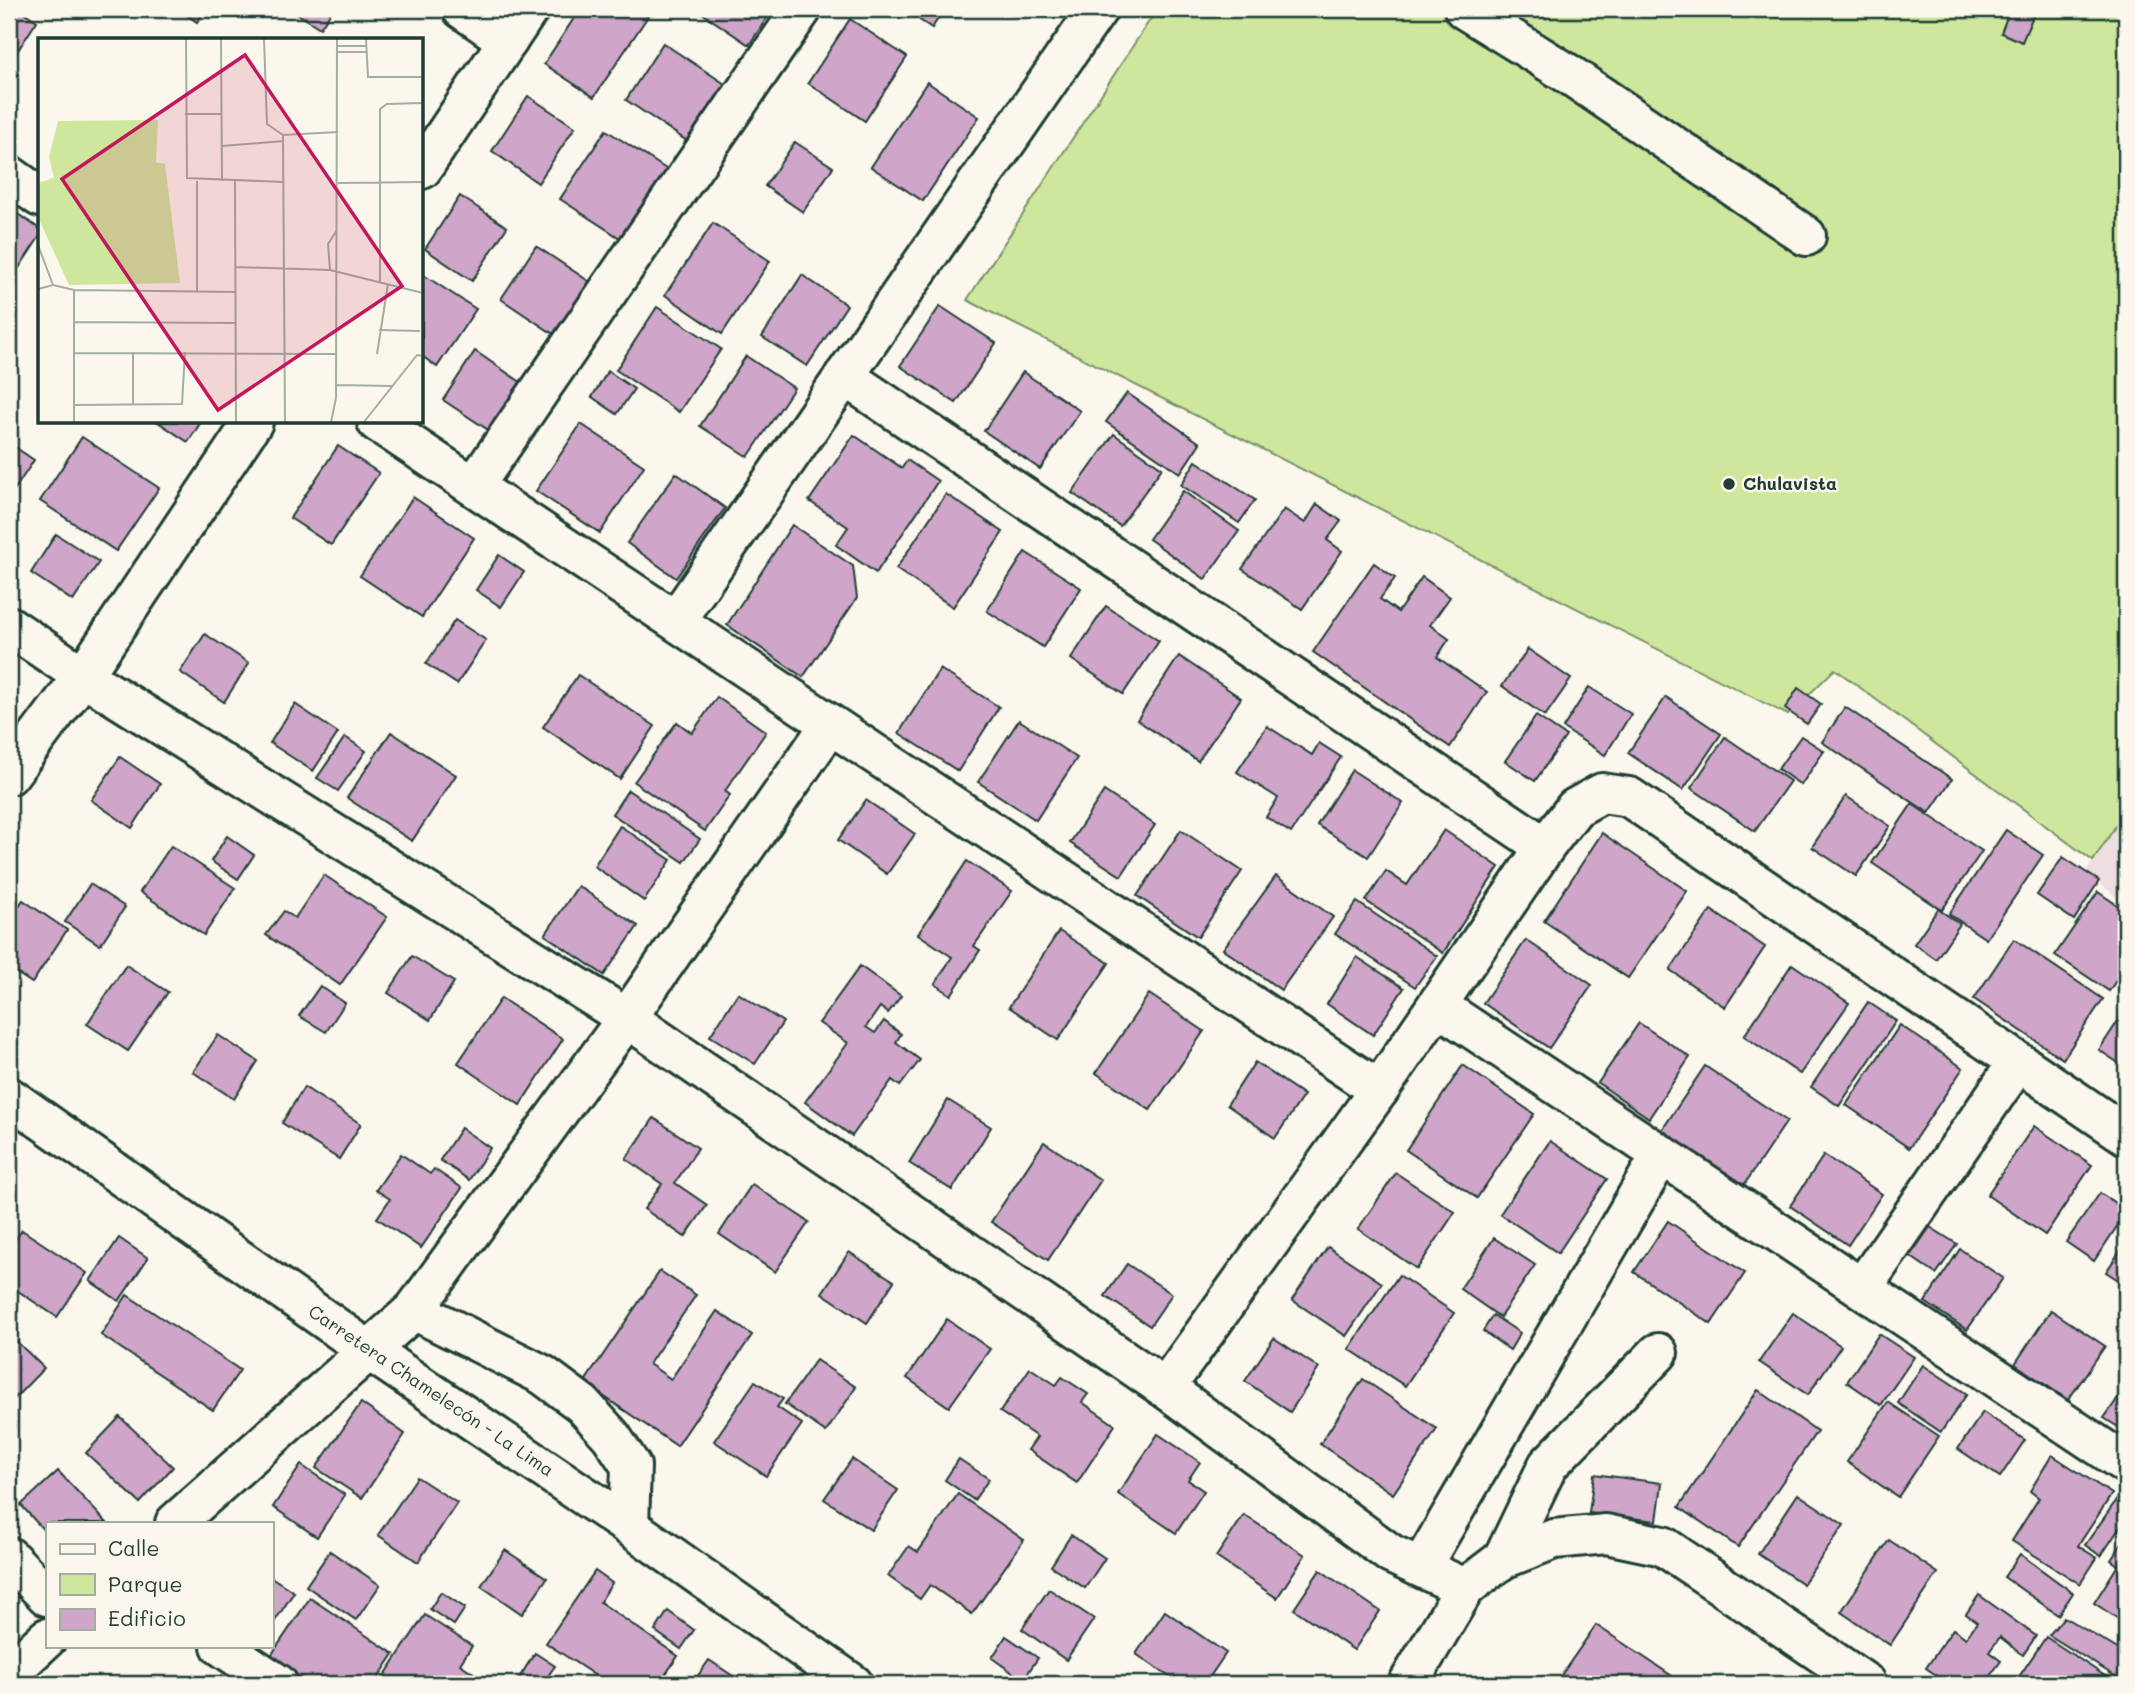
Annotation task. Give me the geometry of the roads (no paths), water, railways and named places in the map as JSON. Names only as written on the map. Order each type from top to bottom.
[{"type":"street","points":[[462,9],[508,41]]},
{"type":"street","points":[[424,166],[529,9]]},
{"type":"street","points":[[474,486],[802,9]]},
{"type":"street","points":[[676,620],[1098,9]]},
{"type":"street","points":[[1464,9],[1570,75],[1806,236]]},
{"type":"street","points":[[9,176],[38,196]]},
{"type":"street","points":[[845,376],[1545,847]]},
{"type":"street","points":[[9,775],[82,676],[252,424]]},
{"type":"street","points":[[380,424],[1379,1090]]},
{"type":"street","points":[[9,626],[82,676],[627,1018],[1165,1388],[1391,1554],[1465,1588]]},
{"type":"street","points":[[176,1522],[414,1310],[627,1018],[830,725]]},
{"type":"street","points":[[1165,1388],[1379,1090],[1545,847],[1574,808],[1602,793],[1629,797],[2126,1135]]},
{"type":"street","points":[[1438,1006],[2126,1464]]},
{"type":"street","points":[[1862,1288],[2018,1062]]},
{"type":"street","name":"Carretera Chamelecón - La Lima","points":[[9,1097],[368,1350],[629,1526],[853,1684]]},
{"type":"street","points":[[1421,1567],[1661,1154]]},
{"type":"street","points":[[414,1310],[542,1374],[582,1404],[611,1436],[631,1465],[629,1526]]},
{"type":"street","points":[[1503,1559],[1548,1465],[1658,1353]]},
{"type":"street","points":[[1408,1684],[1465,1588],[1503,1559],[1555,1539],[1606,1534],[1663,1546],[1867,1684]]},
{"type":"street","points":[[9,1557],[46,1595]]},
{"type":"street","points":[[9,1673],[46,1639]]},
{"type":"street","points":[[224,1648],[278,1684]]},
{"type":"place","name":"Chulavista","points":[[1729,484]]}]
